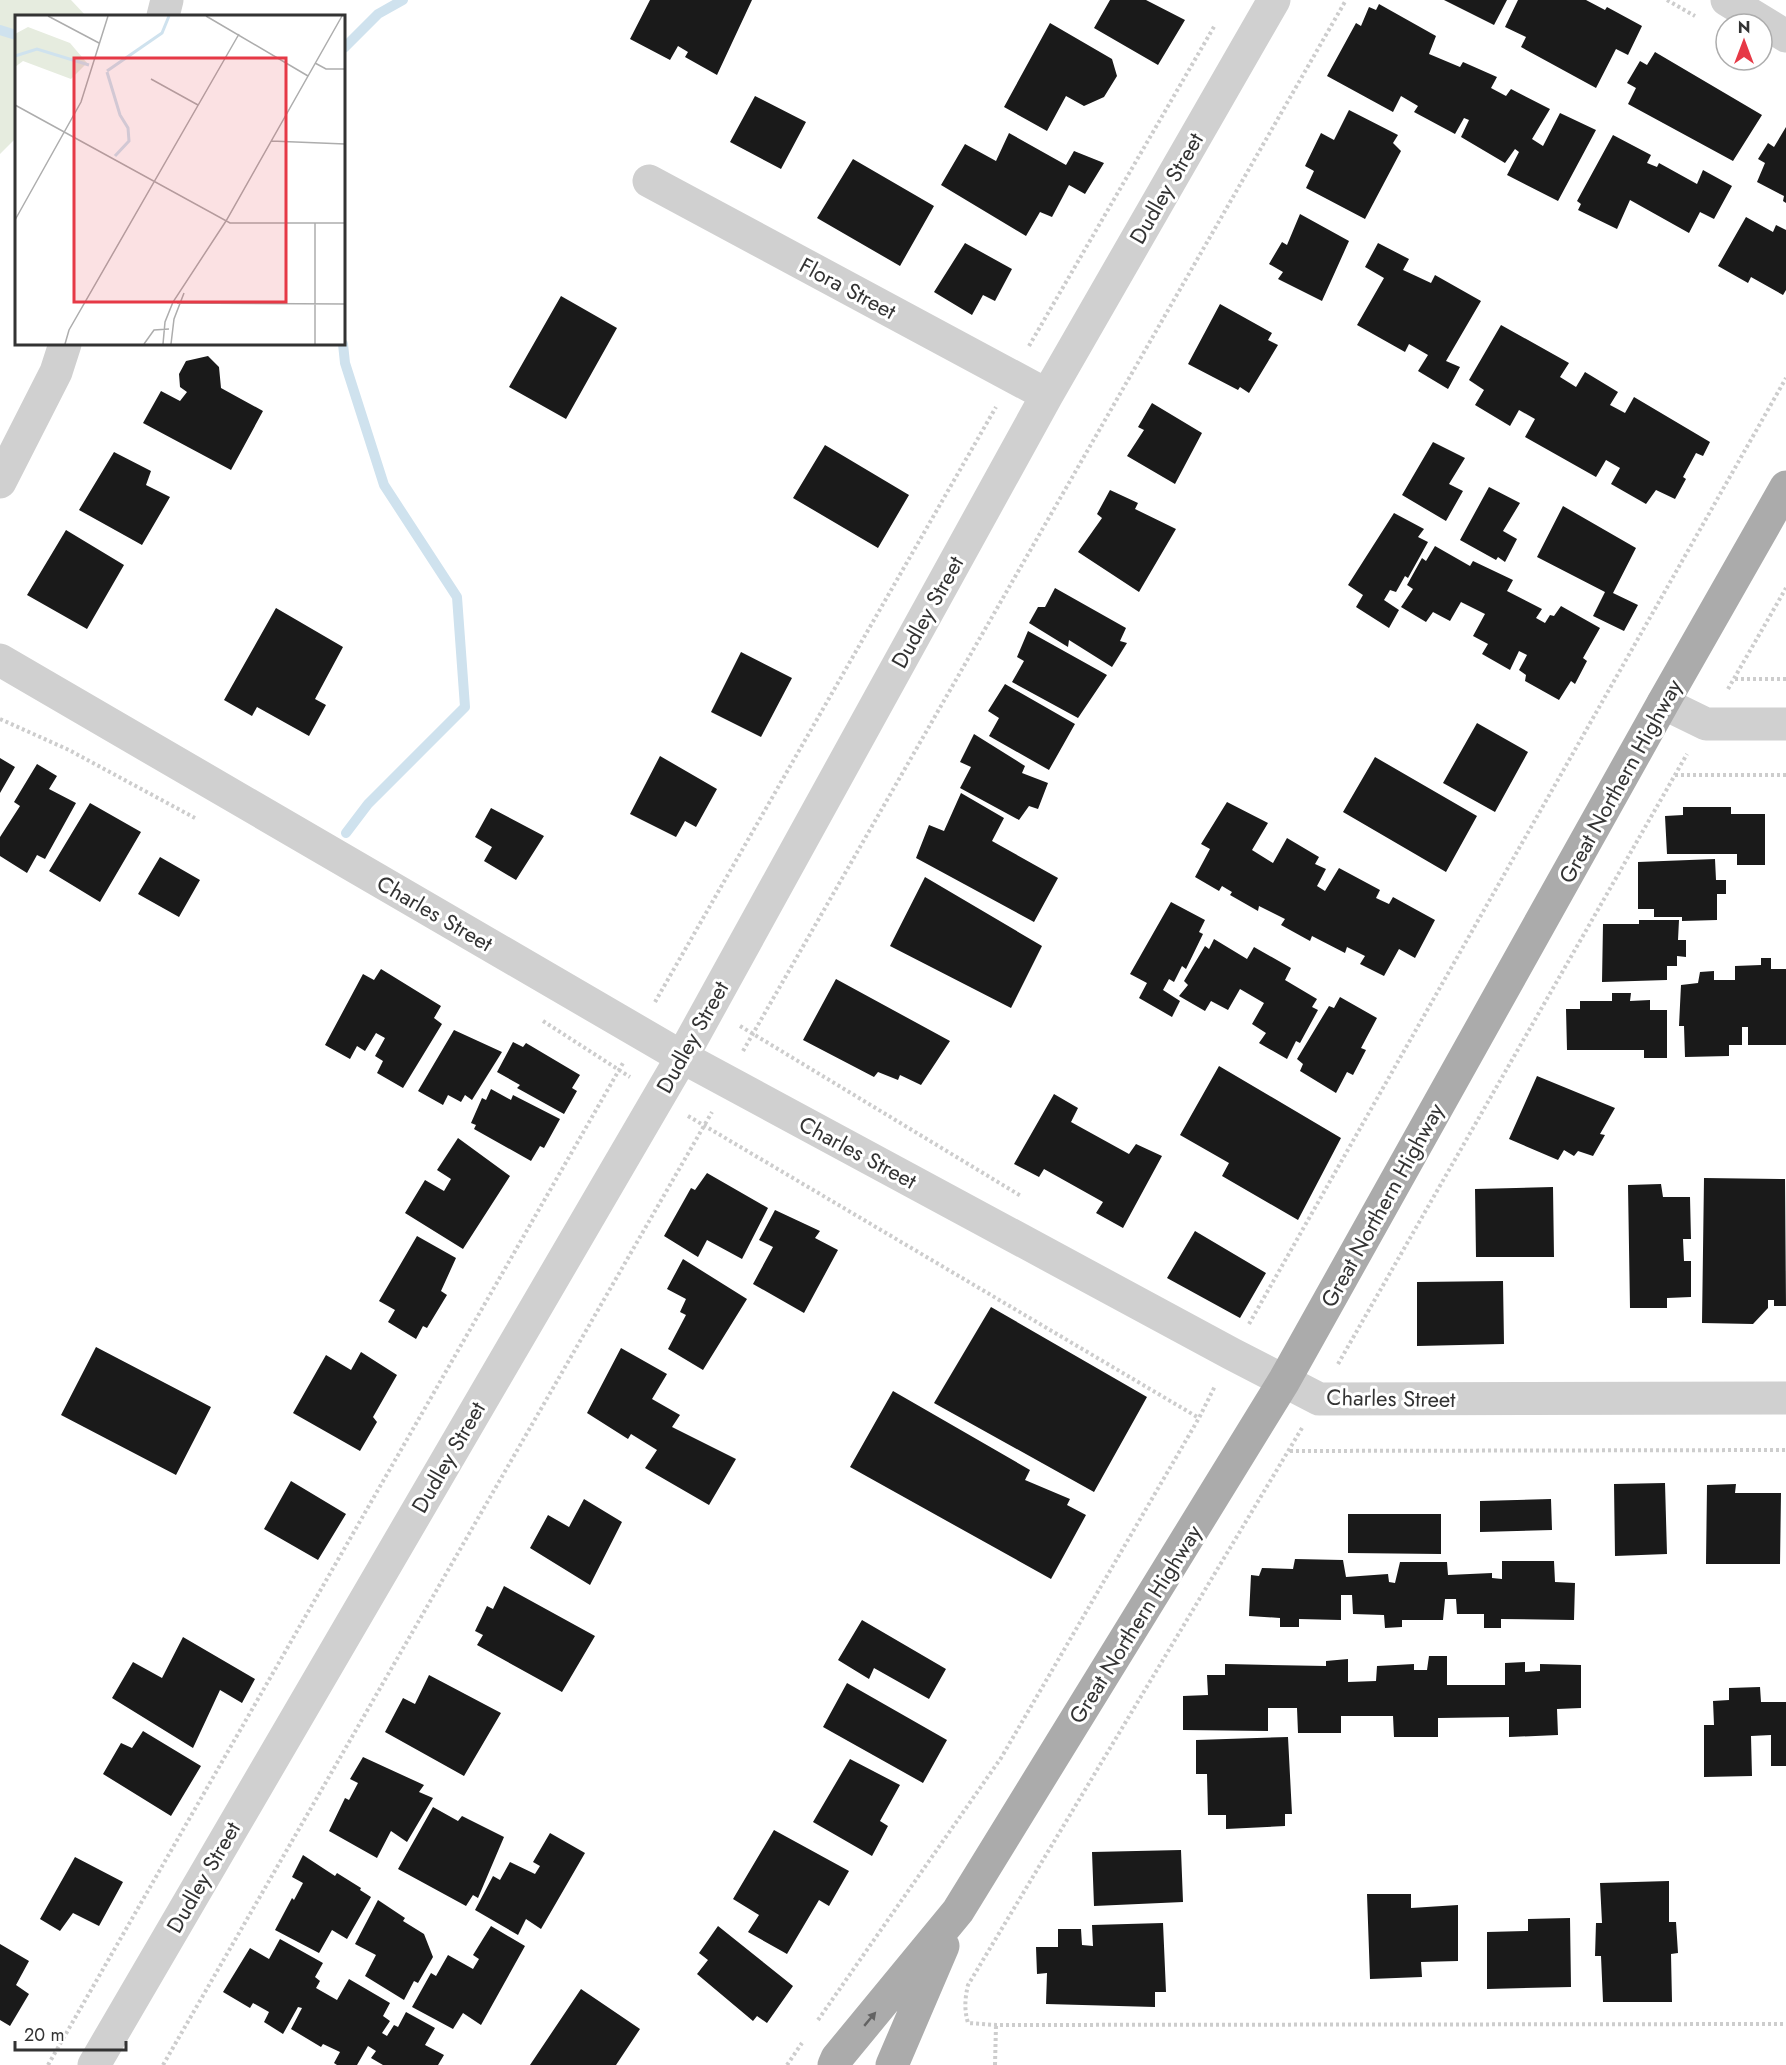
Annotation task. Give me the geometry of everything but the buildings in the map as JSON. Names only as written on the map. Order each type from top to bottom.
[{"type":"main road","name":"Great Northern Highway","points":[[842,2063],[958,1911],[1284,1381],[1786,487]]},
{"type":"main road","name":"Great Northern Highway","points":[[892,2065],[958,1911]]},
{"type":"street","points":[[163,15],[167,0]]},
{"type":"street","name":"Dudley Street","points":[[94,2065],[682,1057],[1047,395],[1274,0]]},
{"type":"street","points":[[1727,0],[1786,36]]},
{"type":"street","name":"Flora Street","points":[[649,181],[1047,395]]},
{"type":"street","points":[[0,482],[56,372],[65,345]]},
{"type":"street","name":"Charles Street","points":[[0,660],[682,1057],[1319,1399],[1786,1398]]},
{"type":"street","points":[[1663,703],[1706,724],[1786,724]]},
{"type":"path","points":[[742,1052],[754,1035],[1346,0]]},
{"type":"path","points":[[1029,347],[1218,20]]},
{"type":"path","points":[[814,2027],[1001,1758],[1199,1418],[1232,1354],[1786,378]]},
{"type":"path","points":[[650,1011],[996,406]]},
{"type":"path","points":[[1786,588],[1734,679],[1674,775],[1319,1399],[968,1985],[965,2012],[968,2023],[996,2025],[1786,2024]]},
{"type":"path","points":[[1734,679],[1786,679]]},
{"type":"path","points":[[0,719],[69,750],[195,818]]},
{"type":"path","points":[[1674,775],[1786,776]]},
{"type":"path","points":[[537,1017],[618,1071],[639,1082]]},
{"type":"path","points":[[737,1025],[1030,1202]]},
{"type":"path","points":[[48,2065],[627,1057]]},
{"type":"path","points":[[163,2065],[714,1108]]},
{"type":"path","points":[[686,1115],[1199,1418]]},
{"type":"path","points":[[1289,1450],[1786,1450]]},
{"type":"path","points":[[995,2065],[996,2025]]},
{"type":"path","points":[[787,2065],[807,2036]]},
{"type":"shaded area","points":[[0,0],[71,0],[85,15],[15,15],[15,139],[0,154]]},
{"type":"waterway","points":[[345,47],[378,14],[403,0]]},
{"type":"waterway","points":[[0,30],[15,35]]},
{"type":"waterway","points":[[343,345],[345,363],[384,485],[457,597],[465,707],[368,804],[346,833]]}]
